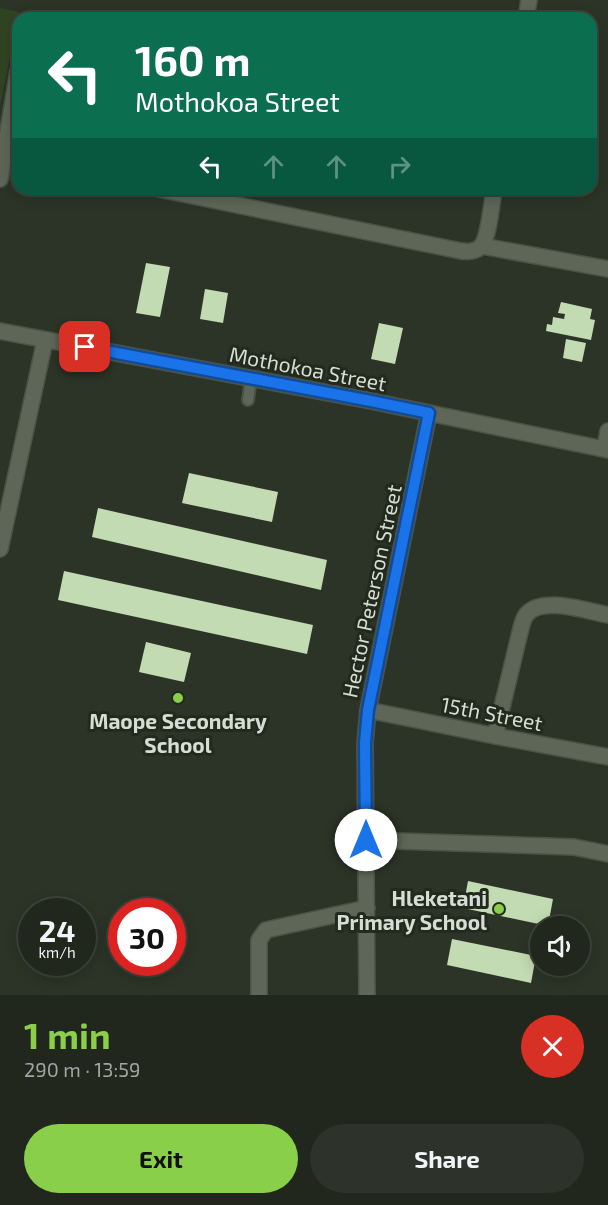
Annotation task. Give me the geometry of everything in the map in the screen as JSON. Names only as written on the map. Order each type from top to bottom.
[{"type":"street","points":[[0,179],[7,158],[12,118]]},
{"type":"street","points":[[188,195],[472,252],[482,246],[486,237],[493,195]]},
{"type":"street","points":[[482,246],[608,269]]},
{"type":"street","name":"Mothokoa Street","points":[[0,331],[145,357],[606,450]]},
{"type":"street","points":[[0,549],[45,340]]},
{"type":"street","name":"Hector Peterson Street","points":[[367,995],[365,743],[368,710],[429,413]]},
{"type":"street","points":[[606,450],[608,431]]},
{"type":"street","points":[[495,736],[526,615],[536,607],[555,604],[608,615]]},
{"type":"street","name":"15th Street","points":[[368,710],[608,757]]},
{"type":"street","points":[[366,840],[574,847],[608,854]]},
{"type":"street","points":[[260,995],[259,940],[266,930],[367,908]]},
{"type":"lane","points":[[248,400],[251,378]]},
{"type":"green space","points":[[0,8],[19,12],[12,12],[12,47],[0,106]]},
{"type":"building","points":[[146,263],[170,267],[160,317],[136,313]]},
{"type":"building","points":[[205,289],[228,293],[223,323],[200,319]]},
{"type":"building","points":[[561,302],[592,309],[590,319],[595,320],[591,340],[546,331],[547,324],[552,325],[553,317],[564,319],[565,314],[558,313]]},
{"type":"building","points":[[379,323],[403,328],[395,364],[371,359]]},
{"type":"building","points":[[566,339],[586,343],[582,362],[563,358]]},
{"type":"building","points":[[189,473],[278,492],[272,522],[182,503]]},
{"type":"building","points":[[98,508],[327,560],[321,590],[92,537]]},
{"type":"building","points":[[64,571],[313,625],[307,654],[58,600]]},
{"type":"building","points":[[146,642],[191,653],[184,682],[139,672]]},
{"type":"building","points":[[468,881],[553,899],[550,916],[530,916],[530,922],[463,908]]},
{"type":"building","points":[[452,939],[530,955],[530,976],[532,976],[531,983],[447,965]]},
{"type":"place","name":"Maope Secondary School","points":[[178,698]]},
{"type":"place","name":"Hleketani Primary School","points":[[499,909]]},
{"type":"route","points":[[85,347],[429,413],[368,710],[365,743],[366,840]]}]
